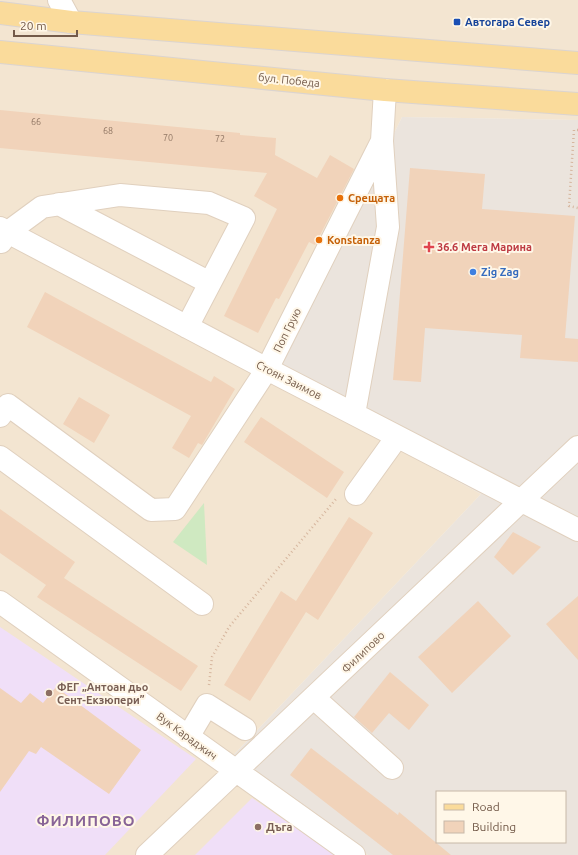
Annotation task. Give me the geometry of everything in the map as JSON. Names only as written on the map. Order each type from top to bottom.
[{"type":"main road","points":[[0,13],[71,22],[578,63]]},
{"type":"main road","name":"бул. Победа","points":[[0,52],[385,90],[578,104]]},
{"type":"street","points":[[59,0],[71,22]]},
{"type":"street","points":[[354,414],[388,227],[382,140],[385,90]]},
{"type":"street","name":"Поп Грую","points":[[0,416],[8,405],[151,510],[175,509],[267,369],[382,140]]},
{"type":"street","points":[[3,234],[42,207],[120,195],[209,203],[244,218],[187,327]]},
{"type":"street","points":[[59,204],[210,283]]},
{"type":"street","name":"Стоян Заимов","points":[[3,234],[187,327],[578,530]]},
{"type":"street","points":[[356,494],[397,437]]},
{"type":"street","name":"Филипово","points":[[147,855],[237,772],[578,447]]},
{"type":"street","points":[[0,457],[202,604]]},
{"type":"street","name":"Вук Караджич","points":[[0,602],[354,855]]},
{"type":"street","points":[[314,698],[392,768]]},
{"type":"street","points":[[188,737],[207,705],[245,728]]},
{"type":"path","points":[[578,130],[574,130],[569,206],[578,208]]},
{"type":"path","points":[[207,705],[212,657],[229,627],[335,500],[356,494]]},
{"type":"shaded area","points":[[0,0],[578,0],[578,120],[402,117],[273,382],[481,494],[225,764],[368,855],[0,855]]},
{"type":"shaded area","points":[[402,117],[578,120],[578,855],[368,855],[225,764],[481,494],[273,382]]},
{"type":"shaded area","name":"ФЕГ „Антоан дьо Сент-Екзюпери”","points":[[0,627],[196,759],[105,855],[0,855]]},
{"type":"shaded area","name":"Дъга","points":[[252,798],[335,855],[195,855]]},
{"type":"green space","points":[[204,503],[207,565],[173,542]]},
{"type":"building","points":[[0,110],[240,133],[240,135],[276,138],[275,155],[317,178],[330,155],[354,169],[315,245],[309,242],[279,299],[276,298],[258,333],[224,316],[277,209],[254,196],[267,173],[0,148]]},
{"type":"building","points":[[410,168],[485,174],[482,209],[575,216],[565,338],[578,339],[578,362],[520,358],[522,335],[425,328],[421,382],[393,380]]},
{"type":"building","points":[[45,292],[211,382],[214,376],[235,389],[202,445],[198,443],[189,458],[172,448],[191,416],[27,327]]},
{"type":"building","points":[[79,397],[110,415],[94,443],[63,424]]},
{"type":"building","points":[[261,417],[344,472],[327,498],[244,442]]},
{"type":"building","points":[[0,509],[75,562],[64,578],[198,666],[181,691],[37,597],[46,585],[0,553]]},
{"type":"building","points":[[349,517],[373,533],[318,620],[306,612],[250,701],[224,685],[281,591],[296,601]]},
{"type":"building","points":[[513,532],[541,547],[513,575],[494,557]]},
{"type":"building","points":[[578,596],[578,660],[546,624]]},
{"type":"building","points":[[478,601],[511,636],[452,693],[418,657]]},
{"type":"building","points":[[390,672],[429,705],[409,730],[389,713],[372,733],[354,717]]},
{"type":"building","points":[[56,687],[141,750],[109,794],[41,747],[36,754],[29,751],[0,792],[0,688],[21,703],[30,693],[43,703]]},
{"type":"building","points":[[311,748],[398,815],[399,812],[451,855],[393,855],[290,775]]},
{"type":"place","name":"Автогара Север","points":[[457,22]]},
{"type":"place","name":"Срещата","points":[[340,198]]},
{"type":"place","name":"Konstanza","points":[[319,240]]},
{"type":"place","name":"36.6 Мега Марина","points":[[429,247]]},
{"type":"place","name":"Zig Zag","points":[[473,272]]},
{"type":"place","name":"ФЕГ „Антоан дьо Сент-Екзюпери”","points":[[49,693]]},
{"type":"place","name":"Дъга","points":[[258,827]]},
{"type":"district","name":"ФИЛИПОВО","points":[[86,821]]}]
